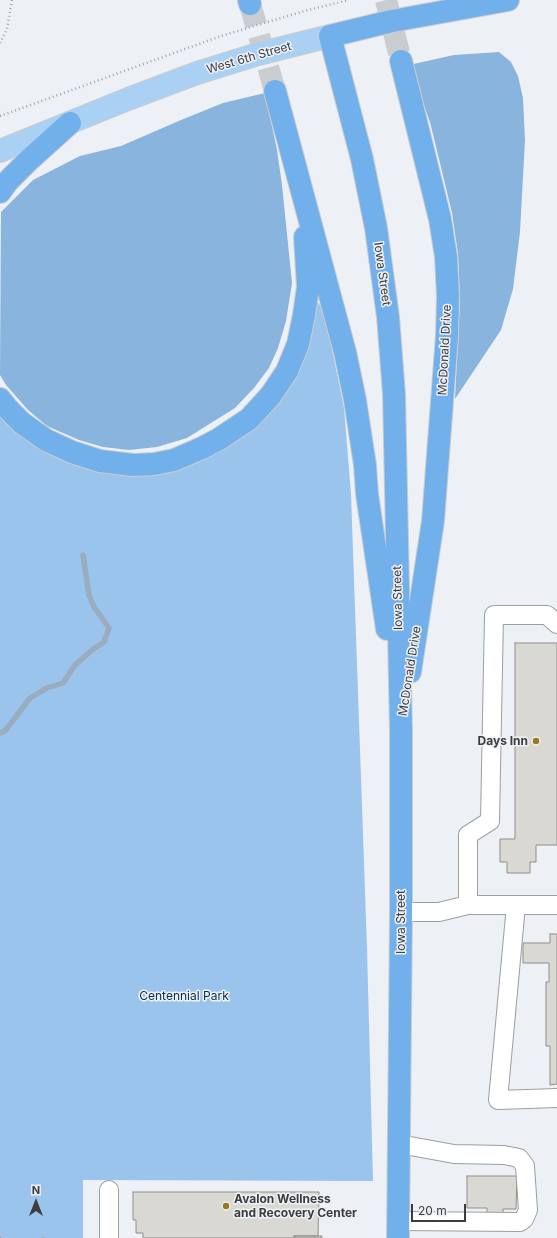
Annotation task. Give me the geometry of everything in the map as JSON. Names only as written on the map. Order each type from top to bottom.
[{"type":"highway","name":"West 6th Street","points":[[330,36],[428,14],[508,0]]},
{"type":"highway","name":"Iowa Street","points":[[330,36],[362,159],[376,228],[388,317],[395,417],[401,912],[398,1230]]},
{"type":"highway","name":"McDonald Drive","points":[[400,731],[433,521],[447,335],[448,296],[446,258],[440,219],[401,61]]},
{"type":"highway","name":"McDonald Drive","points":[[275,91],[345,352],[355,400],[400,731]]},
{"type":"highway","points":[[0,192],[8,181],[29,160],[70,123]]},
{"type":"highway","points":[[0,399],[22,423],[46,440],[72,452],[100,461],[133,465],[154,464],[174,460],[220,439],[249,419],[271,395],[287,371],[298,344],[308,287],[302,190]]},
{"type":"main road","name":"West 6th Street","points":[[0,152],[128,99],[197,73],[258,54],[330,36]]},
{"type":"lane","points":[[468,905],[468,835],[490,821],[494,615],[548,615],[557,624]]},
{"type":"lane","points":[[401,912],[439,912],[468,905],[557,905]]},
{"type":"lane","points":[[516,905],[498,1100],[557,1098]]},
{"type":"lane","points":[[398,1230],[428,1221],[520,1222],[524,1219],[528,1210],[525,1166],[519,1158],[504,1155],[454,1154],[399,1144]]},
{"type":"lane","points":[[109,1190],[109,1238]]},
{"type":"path","points":[[0,43],[7,29],[12,0]]},
{"type":"path","points":[[0,116],[221,36],[308,10],[349,0]]},
{"type":"green space","name":"Centennial Park","points":[[317,301],[322,308],[327,324],[344,408],[351,494],[367,948],[373,1181],[83,1180],[83,1238],[0,1238],[0,417],[19,435],[76,464],[222,449],[311,331]]},
{"type":"shaded area","points":[[499,52],[511,62],[518,76],[523,98],[525,140],[520,232],[513,289],[501,330],[455,399],[460,299],[458,254],[452,213],[430,122],[409,65],[454,55]]},
{"type":"shaded area","points":[[265,93],[277,150],[282,185],[292,283],[286,321],[278,348],[269,368],[254,388],[235,408],[187,438],[157,447],[129,450],[103,447],[79,440],[47,426],[28,410],[6,385],[0,375],[1,212],[33,180],[80,156],[121,146],[223,103]]},
{"type":"building","name":"Days Inn","points":[[515,643],[557,643],[557,845],[536,845],[536,862],[530,862],[530,873],[507,873],[507,862],[500,862],[500,839],[515,839]]},
{"type":"building","points":[[550,934],[557,934],[557,1084],[550,1085],[550,1046],[546,1046],[546,982],[549,982],[549,963],[523,963],[523,943],[550,943]]},
{"type":"building","points":[[467,1176],[517,1176],[516,1209],[503,1209],[503,1213],[487,1213],[487,1208],[467,1208]]},
{"type":"building","name":"Avalon Wellness and Recovery Center","points":[[133,1192],[319,1192],[318,1236],[294,1236],[294,1238],[143,1238],[143,1233],[136,1233],[136,1220],[133,1220]]},
{"type":"building","points":[[294,1236],[322,1236],[322,1238],[294,1238]]},
{"type":"waterway","points":[[0,733],[5,731],[30,698],[47,688],[63,683],[75,665],[104,642],[109,628],[94,607],[89,595],[83,555]]},
{"type":"tunnel","points":[[386,0],[401,61]]},
{"type":"tunnel","points":[[250,4],[275,91]]},
{"type":"place","name":"Days Inn","points":[[536,741]]},
{"type":"place","name":"Avalon Wellness and Recovery Center","points":[[226,1206]]}]
